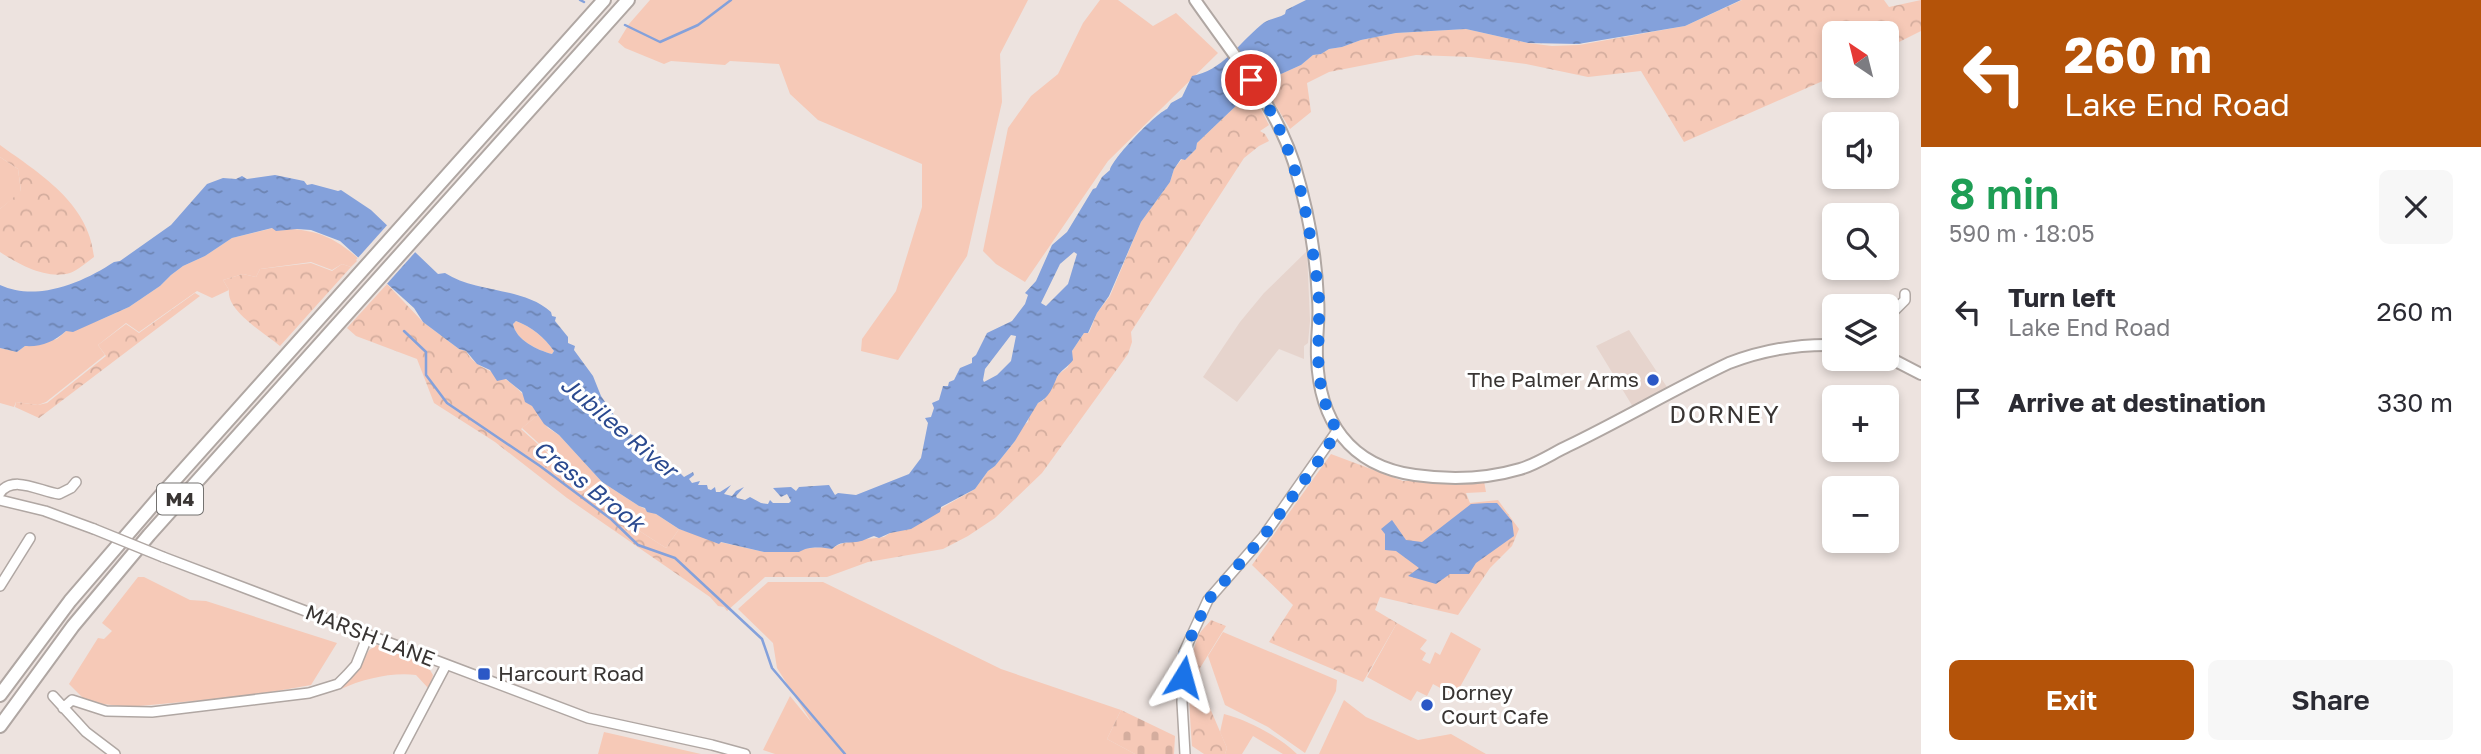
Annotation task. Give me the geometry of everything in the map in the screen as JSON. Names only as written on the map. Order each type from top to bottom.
[{"type":"highway","name":"M4","points":[[0,695],[93,574],[172,482],[604,0]]},
{"type":"highway","name":"M4","points":[[0,726],[73,626],[124,564],[628,0]]},
{"type":"main road","points":[[1195,0],[1262,96],[1281,130],[1294,162],[1304,204],[1319,300],[1316,354],[1318,378],[1326,411],[1337,431],[1351,447],[1375,464],[1401,473],[1435,478],[1480,477],[1522,469],[1692,381],[1752,354],[1822,346]]},
{"type":"main road","points":[[1899,363],[1921,374]]},
{"type":"street","points":[[1899,306],[1905,300],[1905,294]]},
{"type":"street","points":[[1185,754],[1182,702],[1184,652],[1208,600],[1263,537],[1337,431]]},
{"type":"street","points":[[0,493],[6,486],[16,483],[59,494],[67,491],[76,482]]},
{"type":"street","name":"MARSH LANE","points":[[0,500],[45,511],[94,529],[588,718],[745,754]]},
{"type":"street","points":[[0,586],[30,538]]},
{"type":"street","points":[[63,708],[72,700],[106,711],[152,712],[309,693],[338,684],[356,665],[368,635]]},
{"type":"street","points":[[398,754],[446,665]]},
{"type":"street","points":[[53,696],[86,732],[115,754]]},
{"type":"shaded area","points":[[1307,251],[1310,321],[1304,359],[1279,349],[1237,402],[1203,377],[1240,322],[1264,293]]},
{"type":"shaded area","points":[[1629,330],[1667,387],[1633,407],[1596,346]]},
{"type":"green space","points":[[650,0],[1028,0],[1000,54],[1002,102],[967,256],[898,360],[861,351],[862,339],[896,291],[922,207],[922,164],[818,120],[790,94],[779,64],[730,61],[725,65],[671,61],[664,64],[625,48],[618,42],[629,24]]},
{"type":"green space","points":[[1100,0],[1118,0],[1153,26],[1176,13],[1218,53],[1108,161],[1025,282],[996,264],[983,251],[1008,128],[1031,96],[1058,74],[1083,23]]},
{"type":"green space","points":[[1742,0],[1884,0],[1889,7],[1921,0],[1921,31],[1899,42],[1899,21],[1822,21],[1822,81],[1684,142],[1641,71],[1588,77],[1526,64],[1471,57],[1416,55],[1329,72],[1307,83],[1311,112],[1290,129],[1264,86],[1313,55],[1361,40],[1396,33],[1466,29],[1552,46],[1579,45],[1685,26]]},
{"type":"green space","points":[[1253,94],[1269,125],[1260,131],[1269,141],[1244,158],[1131,332],[1132,342],[1128,354],[1042,473],[995,518],[943,549],[868,562],[827,577],[765,577],[727,611],[567,498],[495,442],[434,403],[417,359],[356,336],[347,328],[387,284],[423,322],[459,349],[466,351],[475,362],[516,387],[539,414],[521,429],[624,521],[666,548],[679,529],[764,552],[824,547],[832,549],[849,542],[884,537],[903,530],[975,489],[995,466],[1015,441],[1022,426],[1028,422],[1030,413],[1044,400],[1059,374],[1068,367],[1072,351],[1084,333],[1089,333],[1097,313],[1110,296],[1141,222],[1170,182],[1174,169],[1240,102]]},
{"type":"green space","points":[[0,145],[46,179],[73,205],[83,221],[94,257],[76,270],[61,275],[42,273],[0,252],[0,209],[21,191],[18,169],[0,157]]},
{"type":"green space","points":[[0,157],[18,169],[21,192],[0,209]]},
{"type":"green space","points":[[273,228],[319,234],[339,243],[359,259],[351,267],[342,264],[332,270],[311,262],[260,269],[256,277],[243,274],[223,280],[229,290],[212,298],[197,291],[139,332],[126,323],[98,345],[105,355],[46,402],[38,405],[16,402],[14,407],[0,403],[0,348],[17,352],[25,346],[57,339],[66,331],[129,307],[183,266],[205,256],[232,238]]},
{"type":"green space","points":[[311,263],[332,271],[342,264],[351,267],[280,346],[240,314],[223,280],[243,274],[256,277],[260,269]]},
{"type":"green space","points":[[195,293],[200,296],[39,418],[15,407],[16,402],[38,405],[47,403],[106,356],[98,345],[126,324],[139,333]]},
{"type":"green space","points":[[516,321],[542,337],[554,351],[552,354],[534,347],[518,335],[513,324]]},
{"type":"green space","points":[[539,414],[548,428],[559,435],[602,482],[679,529],[666,548],[624,521],[522,428]]},
{"type":"green space","points":[[1331,454],[1403,481],[1484,481],[1486,492],[1466,493],[1470,503],[1498,500],[1519,529],[1512,546],[1490,568],[1458,615],[1380,597],[1375,610],[1397,623],[1363,682],[1269,642],[1293,605],[1252,565]]},
{"type":"green space","points":[[138,577],[144,577],[190,600],[206,601],[337,643],[311,685],[248,696],[128,707],[87,702],[69,684],[98,638],[104,639],[112,631],[102,623]]},
{"type":"green space","points":[[768,582],[823,582],[1001,669],[1121,710],[1107,739],[1135,754],[775,754],[763,750],[790,696],[812,723],[777,668],[773,643],[738,609]]},
{"type":"green space","points":[[1211,620],[1226,626],[1200,668],[1201,687],[1227,748],[1225,754],[1204,754],[1192,746],[1189,691],[1191,662],[1199,635]]},
{"type":"green space","points":[[1397,623],[1427,640],[1420,649],[1426,653],[1422,660],[1430,664],[1435,652],[1440,655],[1451,632],[1481,649],[1455,696],[1433,684],[1427,696],[1417,691],[1411,701],[1367,677]]},
{"type":"green space","points":[[1223,632],[1337,680],[1336,691],[1305,753],[1268,727],[1225,705],[1208,656]]},
{"type":"green space","points":[[377,645],[427,665],[433,675],[429,689],[416,675],[407,674],[378,677],[341,689],[357,671],[369,650]]},
{"type":"green space","points":[[1344,700],[1366,717],[1418,740],[1451,734],[1486,754],[1319,754]]},
{"type":"green space","points":[[1121,710],[1175,736],[1174,754],[1135,754],[1107,739]]},
{"type":"green space","points":[[1224,714],[1263,730],[1297,754],[1283,754],[1253,736],[1242,754],[1225,754],[1227,748],[1220,732]]},
{"type":"green space","points":[[604,732],[701,754],[598,754]]},
{"type":"water","name":"Jubilee River","points":[[1306,0],[1741,0],[1685,26],[1578,44],[1528,43],[1466,29],[1396,33],[1329,49],[1281,74],[1240,102],[1197,143],[1196,149],[1185,160],[1181,159],[1170,182],[1141,222],[1109,296],[1088,333],[1084,333],[1072,351],[1073,360],[1058,375],[1048,395],[1038,403],[1015,441],[975,489],[941,507],[940,512],[911,529],[879,538],[874,536],[858,542],[840,544],[832,549],[764,552],[721,542],[719,544],[679,529],[656,514],[647,512],[645,508],[602,482],[559,435],[544,424],[532,406],[525,402],[522,392],[506,379],[497,381],[490,370],[477,364],[466,351],[459,349],[423,322],[414,308],[340,241],[311,230],[276,231],[272,228],[232,238],[205,256],[183,266],[129,307],[73,332],[66,331],[47,343],[25,346],[17,352],[0,348],[0,285],[29,292],[74,283],[120,261],[171,225],[207,184],[223,178],[236,179],[242,176],[247,179],[275,175],[304,181],[307,185],[341,190],[371,210],[438,274],[445,273],[471,284],[527,298],[551,312],[568,337],[568,343],[575,346],[574,350],[593,376],[601,396],[625,431],[634,436],[647,454],[656,461],[684,477],[693,472],[694,475],[689,479],[692,483],[700,481],[698,485],[707,485],[711,490],[715,487],[716,492],[731,485],[724,494],[732,496],[744,487],[737,498],[745,500],[750,497],[768,504],[770,500],[773,503],[791,501],[787,494],[781,497],[773,488],[791,487],[796,491],[799,487],[829,485],[835,495],[856,495],[909,474],[921,458],[928,423],[925,418],[931,417],[934,408],[932,403],[939,400],[943,386],[948,386],[949,382],[954,380],[960,368],[972,363],[972,358],[987,333],[1012,321],[1025,304],[1028,295],[1025,293],[1036,281],[1052,245],[1067,232],[1093,189],[1126,147],[1153,119],[1182,97],[1192,76],[1221,62],[1261,25],[1285,14],[1286,10]],"holes":[[[1074,252],[1077,254],[1068,284],[1046,306],[1041,303],[1060,264]],[[516,321],[537,333],[554,351],[552,354],[523,339],[513,324]],[[1011,335],[1016,336],[1011,361],[997,375],[984,382],[985,369]]]},
{"type":"water","points":[[1497,503],[1512,521],[1514,536],[1476,563],[1469,574],[1450,574],[1436,584],[1408,576],[1419,568],[1396,551],[1385,550],[1385,534],[1381,529],[1392,520],[1406,540],[1422,542],[1471,504]]},
{"type":"pier","points":[[389,223],[418,249],[385,286],[356,260]]},
{"type":"waterway","points":[[580,0],[584,2]]},
{"type":"waterway","points":[[625,25],[660,42],[698,25],[731,0]]},
{"type":"waterway","name":"Cress Brook","points":[[404,331],[426,352],[426,375],[447,403],[540,466],[611,519],[638,545],[675,558],[762,639],[772,668],[845,754]]},
{"type":"place","name":"The Palmer Arms","points":[[1653,380]]},
{"type":"place","name":"Harcourt Road","points":[[484,674]]},
{"type":"place","name":"Dorney Court Cafe","points":[[1427,705]]},
{"type":"district","name":"DORNEY","points":[[1725,415]]},
{"type":"route","points":[[1183,677],[1184,652],[1208,600],[1263,537],[1337,431],[1326,411],[1318,378],[1316,354],[1319,300],[1310,237],[1294,162],[1281,130],[1251,80]]}]
